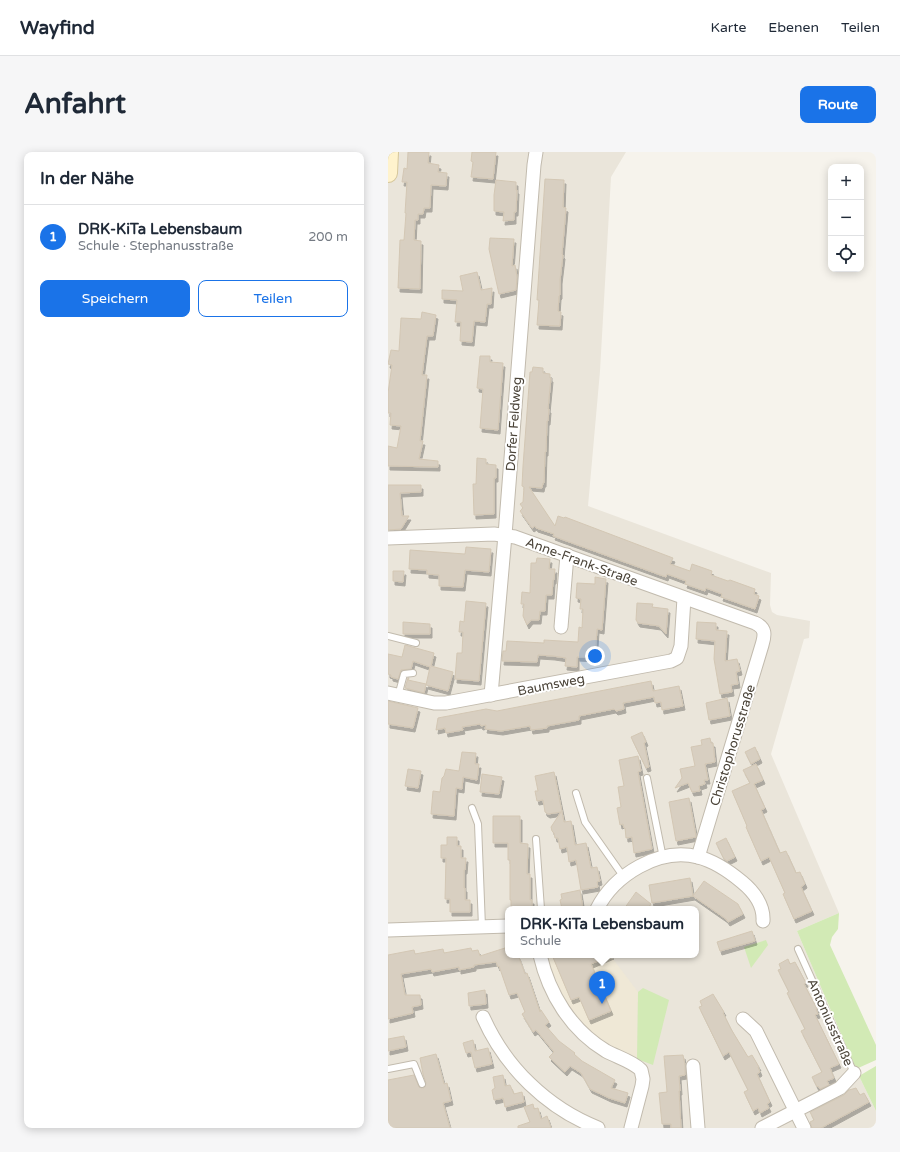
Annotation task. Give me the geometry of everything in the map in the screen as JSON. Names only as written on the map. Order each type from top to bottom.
[{"type":"street","points":[[388,172],[389,152]]},
{"type":"street","name":"Dorfer Feldweg","points":[[491,695],[505,535],[520,329],[536,152]]},
{"type":"street","name":"Anne-Frank-Straße","points":[[388,538],[482,534],[505,535],[525,540],[755,623],[761,626],[764,633]]},
{"type":"street","points":[[561,627],[567,555]]},
{"type":"street","name":"Baumsweg","points":[[393,694],[442,703],[675,660],[679,655],[681,646],[684,598]]},
{"type":"street","name":"Christophorusstraße","points":[[698,857],[762,645],[764,633]]},
{"type":"street","points":[[599,906],[608,890],[623,876],[642,865],[663,858],[686,855],[698,857],[723,869],[748,887],[754,894],[763,911],[763,921]]},
{"type":"street","points":[[388,930],[505,926]]},
{"type":"street","points":[[541,958],[553,992],[560,1005],[572,1021],[584,1034],[600,1047],[641,1070],[643,1079],[642,1086],[631,1128]]},
{"type":"street","points":[[483,1017],[500,1049],[522,1076],[546,1098],[560,1108],[577,1119],[598,1128]]},
{"type":"street","points":[[743,1019],[756,1031],[804,1128]]},
{"type":"street","points":[[693,1066],[698,1128]]},
{"type":"street","name":"Antoniusstraße","points":[[762,1128],[840,1088],[854,1074]]},
{"type":"lane","points":[[388,636],[416,643]]},
{"type":"lane","points":[[393,694],[404,674],[413,674]]},
{"type":"lane","points":[[647,778],[663,858]]},
{"type":"lane","points":[[576,792],[585,822],[623,876]]},
{"type":"lane","points":[[472,808],[478,824],[482,927]]},
{"type":"lane","points":[[536,839],[541,906]]},
{"type":"lane","name":"Antoniusstraße","points":[[798,949],[854,1074]]},
{"type":"lane","points":[[388,1070],[414,1064],[422,1084]]},
{"type":"shaded area","points":[[388,152],[626,152],[611,177],[600,371],[588,506],[771,573],[770,605],[772,612],[777,615],[810,621],[809,638],[804,639],[771,754],[839,913],[797,931],[859,1076],[876,1111],[876,1128],[388,1128]]},
{"type":"shaded area","points":[[546,958],[612,958],[638,992],[637,1059],[626,1056],[600,1041],[585,1027],[560,996]]},
{"type":"green space","points":[[839,913],[838,929],[832,937],[830,945],[876,1045],[876,1060],[856,1069],[797,931]]},
{"type":"green space","points":[[766,940],[768,945],[751,968],[744,947]]},
{"type":"green space","points":[[643,988],[669,1000],[653,1065],[637,1059],[638,992]]},
{"type":"green space","points":[[876,1066],[876,1111],[859,1076]]},
{"type":"building","points":[[408,152],[429,152],[428,163],[439,165],[438,172],[447,173],[446,186],[431,185],[430,208],[424,208],[423,214],[418,214],[418,220],[415,220],[414,240],[421,241],[420,289],[398,288],[400,240],[404,240],[406,213],[407,182],[402,182],[404,168],[407,169]]},
{"type":"building","points":[[472,152],[496,152],[493,179],[471,177],[473,162],[471,161]]},
{"type":"building","points":[[545,179],[564,180],[563,207],[566,208],[558,311],[561,312],[560,326],[537,325],[539,300],[537,300]]},
{"type":"building","points":[[496,180],[516,182],[516,212],[514,212],[514,220],[503,221],[504,212],[494,211]]},
{"type":"building","points":[[490,238],[514,239],[512,266],[515,265],[517,277],[516,290],[499,294],[489,249]]},
{"type":"building","points":[[477,272],[481,290],[492,288],[491,304],[487,304],[485,322],[474,321],[472,342],[460,341],[461,322],[455,322],[457,300],[442,299],[442,290],[463,291],[460,276]]},
{"type":"building","points":[[422,312],[436,315],[433,336],[427,336],[422,375],[427,375],[420,441],[423,441],[419,459],[438,461],[438,467],[388,466],[388,446],[397,448],[401,426],[390,425],[391,413],[388,413],[388,393],[392,365],[388,364],[391,350],[399,351],[401,318],[421,319]]},
{"type":"building","points":[[480,356],[490,356],[490,362],[503,363],[498,430],[480,428],[483,389],[477,388]]},
{"type":"building","points":[[533,367],[543,368],[543,373],[550,374],[551,378],[544,483],[542,488],[529,487],[555,526],[558,516],[565,517],[673,558],[670,564],[690,571],[692,564],[712,571],[711,575],[755,589],[754,594],[759,596],[755,609],[721,597],[722,594],[706,588],[705,591],[685,584],[686,581],[667,574],[666,577],[553,536],[554,534],[536,528],[535,526],[532,528],[520,511],[523,508],[520,504],[523,502],[523,466],[530,372],[532,372]]},
{"type":"building","points":[[477,458],[486,459],[486,464],[496,465],[496,478],[494,478],[494,514],[474,515],[473,484],[476,484]]},
{"type":"building","points":[[388,485],[421,485],[421,492],[400,493],[402,516],[409,516],[401,529],[388,530]]},
{"type":"building","points":[[466,547],[491,549],[489,572],[465,570],[463,587],[439,586],[439,575],[427,574],[427,570],[409,569],[410,550],[465,554]]},
{"type":"building","points":[[537,558],[550,559],[549,569],[555,569],[552,595],[546,595],[545,611],[540,611],[539,620],[531,620],[527,625],[523,616],[524,604],[521,604],[522,592],[530,593],[531,563],[536,563]]},
{"type":"building","points":[[393,571],[404,571],[403,582],[393,581]]},
{"type":"building","points":[[595,577],[606,579],[602,630],[597,629],[595,658],[577,657],[577,667],[565,666],[566,658],[553,656],[538,655],[537,662],[502,661],[503,651],[506,651],[507,641],[544,643],[544,640],[578,642],[579,627],[582,628],[583,609],[580,609],[581,599],[576,598],[577,583],[595,584]]},
{"type":"building","points":[[466,601],[486,603],[479,681],[455,679],[457,653],[462,653],[463,632],[459,632],[460,621],[464,622]]},
{"type":"building","points":[[637,603],[653,604],[652,607],[668,609],[666,634],[659,626],[638,623],[636,620]]},
{"type":"building","points":[[403,622],[430,624],[430,634],[403,634]]},
{"type":"building","points":[[697,622],[716,623],[716,630],[727,631],[725,661],[737,659],[740,671],[736,672],[738,684],[731,685],[732,692],[720,694],[714,659],[715,641],[696,639]]},
{"type":"building","points":[[405,645],[434,653],[431,666],[453,672],[448,691],[426,685],[430,667],[413,661],[411,669],[401,670],[398,679],[391,677],[391,675],[388,674],[388,654],[402,657]]},
{"type":"building","points":[[408,678],[408,680],[426,684],[424,693],[405,688]]},
{"type":"building","points":[[651,681],[653,691],[679,686],[683,706],[662,710],[661,702],[655,703],[654,697],[623,703],[624,709],[616,711],[614,709],[579,716],[579,720],[547,726],[547,728],[531,730],[530,726],[501,731],[485,729],[486,725],[481,726],[480,724],[462,727],[463,730],[446,733],[445,728],[436,730],[438,718],[486,709],[497,711]]},
{"type":"building","points":[[727,698],[730,716],[709,720],[706,703]]},
{"type":"building","points":[[388,701],[418,708],[413,728],[388,724]]},
{"type":"building","points":[[642,732],[646,742],[644,743],[649,767],[646,768],[631,737]]},
{"type":"building","points":[[710,738],[711,743],[713,743],[715,762],[705,764],[708,780],[704,780],[705,784],[699,786],[700,791],[692,792],[688,783],[675,788],[682,778],[680,769],[695,766],[691,747],[702,745],[701,740]]},
{"type":"building","points":[[755,747],[760,759],[751,764],[745,752]]},
{"type":"building","points":[[462,752],[476,753],[475,764],[479,764],[477,780],[463,777],[462,789],[456,788],[454,816],[431,814],[433,791],[440,792],[442,778],[446,769],[459,771]]},
{"type":"building","points":[[638,756],[641,771],[638,772],[652,849],[634,853],[632,837],[626,838],[625,828],[623,824],[620,825],[617,808],[621,807],[618,787],[624,786],[619,760]]},
{"type":"building","points":[[756,764],[763,780],[754,784],[765,808],[761,810],[780,853],[786,851],[796,873],[800,872],[805,884],[801,887],[812,911],[794,919],[783,894],[785,893],[769,857],[761,861],[732,791],[750,783],[743,770]]},
{"type":"building","points":[[408,769],[421,771],[418,788],[405,786]]},
{"type":"building","points":[[554,772],[564,822],[571,821],[575,845],[586,843],[591,868],[597,867],[600,881],[597,882],[598,887],[581,890],[576,860],[569,862],[567,847],[560,849],[558,838],[555,838],[552,831],[551,827],[561,812],[548,814],[545,812],[543,800],[537,801],[535,791],[538,791],[535,776]]},
{"type":"building","points":[[482,774],[502,777],[499,794],[480,792]]},
{"type":"building","points":[[689,798],[696,837],[676,841],[669,802]]},
{"type":"building","points":[[493,816],[520,816],[520,843],[528,844],[527,874],[530,874],[530,900],[532,900],[532,906],[511,906],[508,843],[493,843]]},
{"type":"building","points":[[447,837],[457,837],[457,846],[461,846],[461,858],[466,858],[464,888],[465,900],[470,900],[470,912],[450,912],[450,899],[445,899],[446,858],[441,858],[441,845],[447,845]]},
{"type":"building","points":[[726,838],[735,857],[727,861],[724,859],[716,843]]},
{"type":"building","points":[[690,878],[693,896],[652,903],[649,885]]},
{"type":"building","points":[[704,881],[738,904],[743,914],[728,922],[726,919],[693,896]]},
{"type":"building","points":[[580,890],[583,906],[561,906],[561,894]]},
{"type":"building","points":[[636,892],[651,904],[649,906],[626,906]]},
{"type":"building","points":[[752,931],[755,941],[720,951],[717,942]]},
{"type":"building","points":[[471,948],[472,951],[478,950],[480,956],[505,948],[505,958],[519,958],[525,974],[527,973],[540,1012],[541,1010],[549,1022],[545,1025],[559,1041],[575,1053],[574,1054],[582,1061],[615,1080],[611,1088],[628,1093],[625,1103],[609,1098],[590,1089],[581,1073],[570,1066],[565,1072],[549,1057],[554,1052],[536,1030],[533,1032],[522,1014],[525,1012],[517,993],[509,995],[499,966],[498,967],[496,962],[474,965],[474,967],[459,970],[459,967],[432,972],[431,969],[401,974],[405,995],[420,995],[421,1005],[412,1007],[413,1013],[388,1019],[388,955],[414,950],[415,954],[443,949],[444,953]]},
{"type":"building","points":[[553,958],[605,958],[591,964],[611,1011],[589,1020],[579,997],[571,1000]]},
{"type":"building","points":[[788,959],[790,964],[795,962],[806,983],[804,984],[817,1009],[818,1014],[815,1015],[839,1064],[830,1068],[834,1078],[827,1081],[829,1085],[820,1089],[818,1086],[817,1087],[812,1077],[822,1072],[801,1031],[805,1029],[787,993],[789,992],[778,970],[781,969],[779,964]]},
{"type":"building","points":[[485,990],[486,1004],[469,1006],[468,993]]},
{"type":"building","points":[[713,994],[724,1012],[723,1013],[731,1029],[748,1057],[752,1055],[759,1067],[760,1072],[757,1074],[770,1102],[767,1104],[769,1108],[760,1113],[758,1108],[753,1111],[744,1092],[748,1090],[729,1052],[723,1056],[699,1007],[702,1006],[700,1001]]},
{"type":"building","points":[[404,1036],[406,1047],[388,1051],[388,1039]]},
{"type":"building","points":[[473,1040],[475,1051],[488,1048],[492,1064],[475,1068],[471,1052],[466,1053],[463,1043]]},
{"type":"building","points":[[436,1054],[444,1084],[447,1083],[451,1101],[443,1103],[450,1128],[388,1128],[388,1080],[414,1075],[419,1087],[424,1088],[426,1083],[420,1058]]},
{"type":"building","points":[[683,1055],[685,1075],[679,1076],[681,1128],[671,1128],[671,1124],[662,1124],[659,1093],[667,1092],[664,1056]]},
{"type":"building","points":[[503,1075],[505,1086],[510,1085],[514,1094],[522,1092],[524,1102],[505,1107],[503,1098],[494,1100],[492,1090],[495,1088],[493,1077]]},
{"type":"building","points":[[856,1088],[860,1095],[864,1093],[869,1102],[821,1128],[812,1128],[810,1122],[814,1120],[810,1112],[844,1095],[849,1090]]},
{"type":"building","points":[[533,1104],[534,1109],[538,1108],[541,1119],[547,1116],[551,1128],[518,1128],[518,1126],[530,1122],[524,1107]]},
{"type":"place","name":"DRK-KiTa Lebensbaum","points":[[602,1004]]}]
